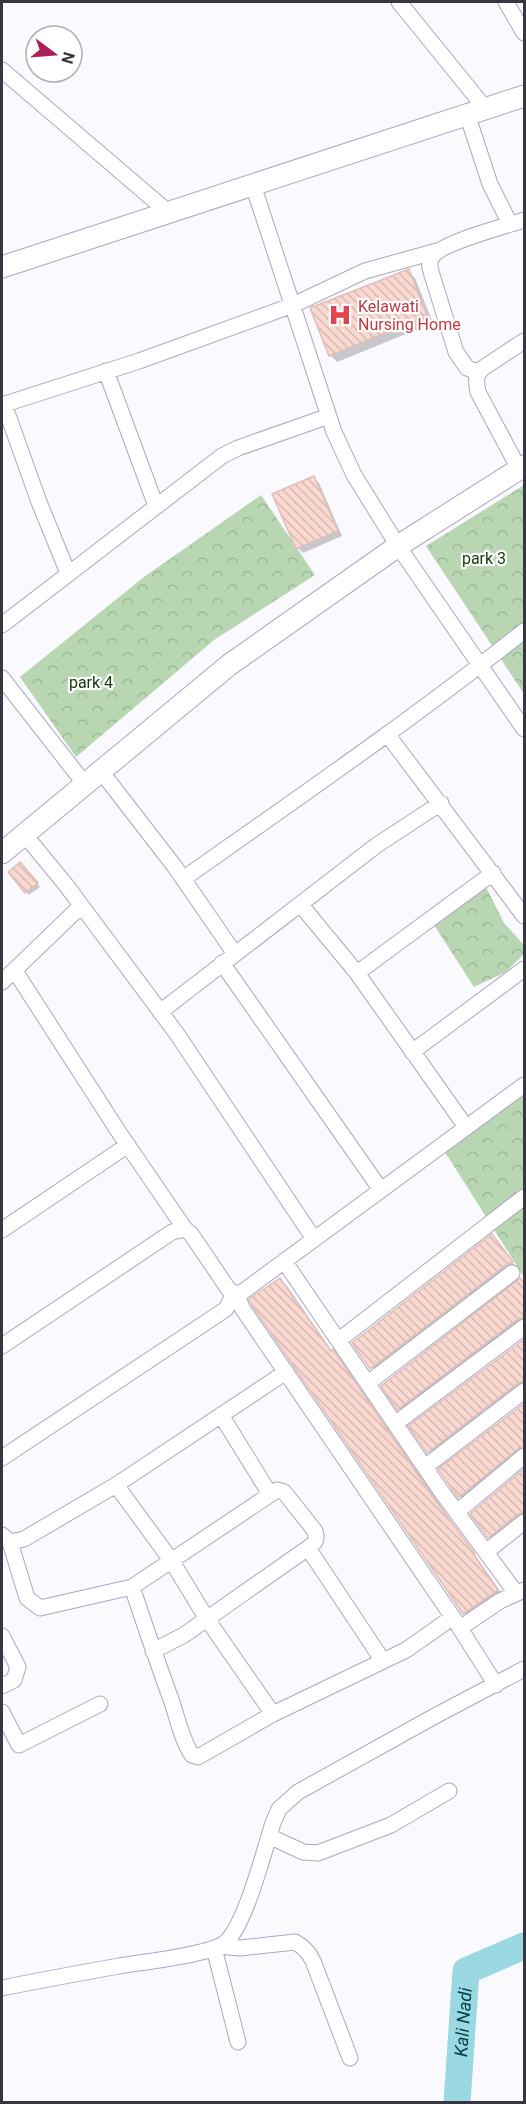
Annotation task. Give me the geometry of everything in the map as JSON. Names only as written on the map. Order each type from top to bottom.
[{"type":"street","points":[[399,2],[476,111],[490,184],[521,222],[443,246],[432,257],[429,265],[450,335],[462,362],[467,368],[478,372]]},
{"type":"street","points":[[506,2],[525,33]]},
{"type":"street","points":[[2,70],[168,212]]},
{"type":"street","points":[[2,267],[525,96]]},
{"type":"street","points":[[253,185],[334,432],[354,475],[398,546],[525,729]]},
{"type":"street","points":[[68,573],[3,404],[106,371],[292,306],[365,271],[437,251]]},
{"type":"street","points":[[2,853],[229,665],[398,546],[522,468],[478,392],[475,381],[478,372],[525,341]]},
{"type":"street","points":[[106,371],[156,506]]},
{"type":"street","points":[[2,625],[222,456],[238,448],[329,416]]},
{"type":"street","points":[[183,879],[481,666],[525,631]]},
{"type":"street","points":[[2,678],[84,783]]},
{"type":"street","points":[[387,734],[525,916]]},
{"type":"street","points":[[100,770],[183,879],[229,958],[381,1190]]},
{"type":"street","points":[[160,1012],[378,845],[441,803]]},
{"type":"street","points":[[24,834],[177,1034],[314,1239]]},
{"type":"street","points":[[357,973],[493,873]]},
{"type":"street","points":[[300,904],[357,973],[466,1127]]},
{"type":"street","points":[[2,981],[81,906]]},
{"type":"street","points":[[412,1052],[525,969]]},
{"type":"street","points":[[15,970],[128,1145],[185,1229],[235,1294],[242,1308],[457,1623],[496,1685]]},
{"type":"street","points":[[2,1458],[226,1309],[235,1294],[523,1088]]},
{"type":"street","points":[[2,1230],[128,1145]]},
{"type":"street","points":[[339,1340],[525,1197]]},
{"type":"street","points":[[2,1346],[172,1232],[185,1229]]},
{"type":"street","points":[[132,1587],[170,1694],[185,1745],[192,1755],[198,1757],[273,1714],[520,1592],[486,1552],[457,1512],[284,1261]]},
{"type":"street","points":[[368,1383],[513,1273]]},
{"type":"street","points":[[396,1423],[525,1326]]},
{"type":"street","points":[[153,1651],[184,1635],[315,1542],[317,1537],[315,1531],[284,1492],[277,1490],[271,1492],[132,1587],[40,1608],[27,1598],[6,1539],[24,1539],[116,1485],[286,1372]]},
{"type":"street","points":[[425,1467],[525,1391]]},
{"type":"street","points":[[221,1415],[268,1491],[271,1492]]},
{"type":"street","points":[[457,1512],[525,1456]]},
{"type":"street","points":[[116,1485],[171,1560],[207,1618],[273,1714]]},
{"type":"street","points":[[486,1552],[525,1522]]},
{"type":"street","points":[[308,1548],[383,1661]]},
{"type":"street","points":[[2,1636],[18,1667],[14,1680],[2,1686]]},
{"type":"street","points":[[216,1947],[226,1942],[234,1932],[243,1913],[279,1809],[298,1792],[425,1721],[525,1670]]},
{"type":"street","points":[[2,1712],[19,1745],[100,1704]]},
{"type":"street","points":[[269,1836],[303,1852],[318,1853],[391,1824],[449,1791]]},
{"type":"street","points":[[2,1988],[216,1947],[240,1948],[295,1942],[310,1953],[350,2058]]},
{"type":"street","points":[[216,1947],[238,2042]]},
{"type":"green space","name":"park 3","points":[[524,485],[524,694],[426,546]]},
{"type":"green space","name":"park 4","points":[[261,495],[315,575],[214,640],[76,757],[20,677],[144,577]]},
{"type":"green space","points":[[486,887],[504,923],[524,945],[524,954],[506,972],[474,987],[434,925]]},
{"type":"green space","points":[[524,1094],[524,1277],[445,1152]]},
{"type":"building","points":[[409,269],[427,316],[329,356],[310,308]]},
{"type":"building","points":[[314,476],[338,531],[296,549],[272,494]]},
{"type":"building","points":[[20,862],[38,883],[25,893],[8,872]]},
{"type":"building","points":[[492,1234],[513,1262],[370,1369],[352,1343]]},
{"type":"building","points":[[280,1278],[331,1351],[333,1349],[498,1590],[463,1614],[251,1304],[249,1299]]},
{"type":"building","points":[[520,1278],[525,1284],[525,1317],[518,1319],[397,1410],[381,1386]]},
{"type":"building","points":[[525,1339],[525,1381],[518,1383],[427,1453],[408,1426]]},
{"type":"building","points":[[525,1403],[525,1447],[518,1449],[458,1498],[438,1469]]},
{"type":"building","points":[[525,1468],[525,1512],[518,1514],[488,1538],[470,1514]]},
{"type":"waterway","name":"Kali Nadi","points":[[457,2102],[466,1971],[524,1946]]},
{"type":"place","name":"Kelawati Nursing Home","points":[[340,315]]}]
